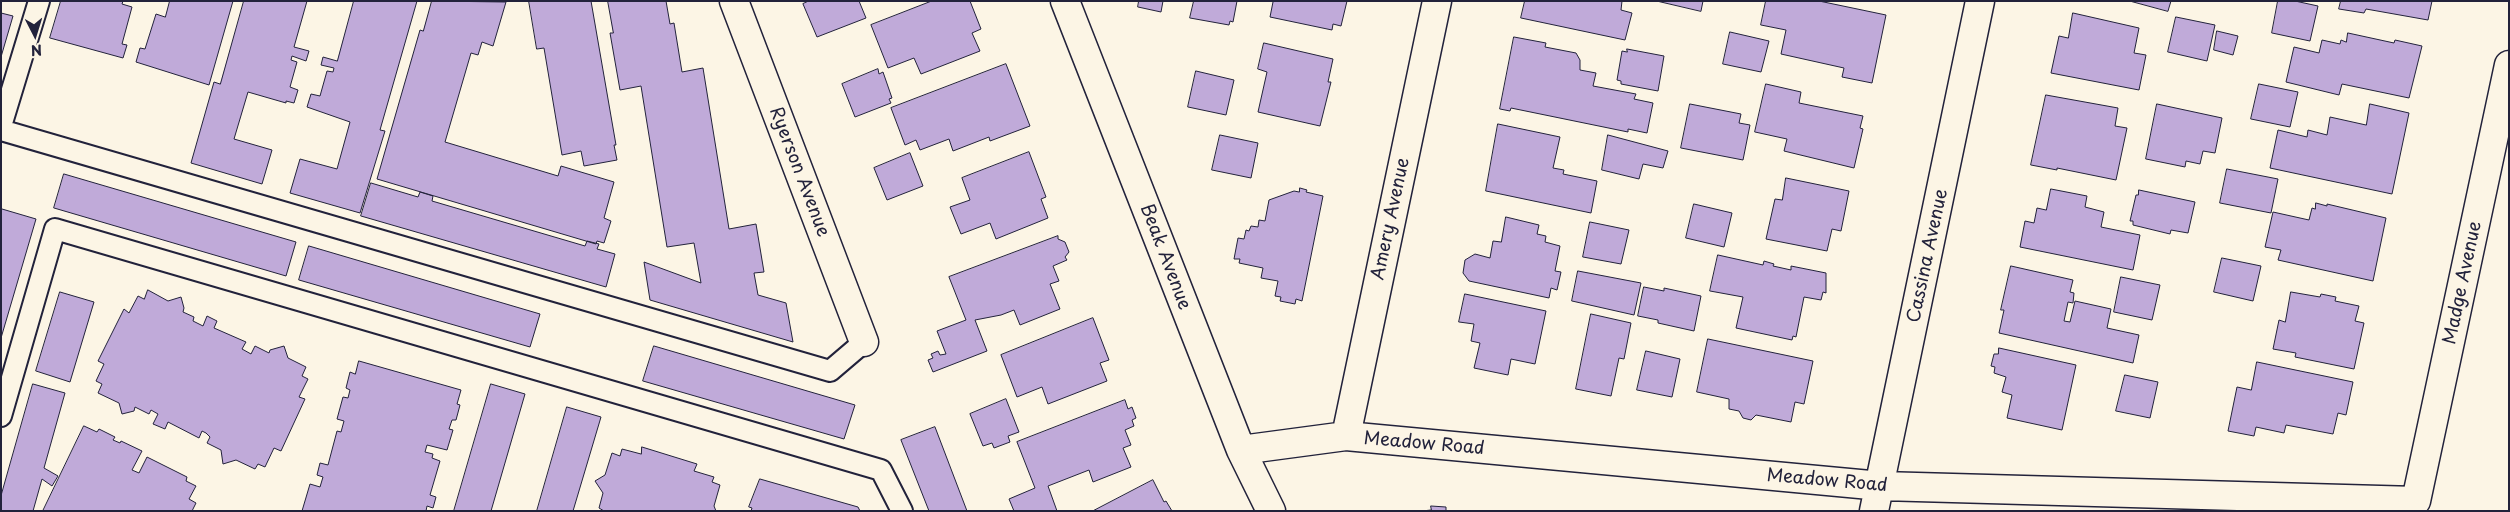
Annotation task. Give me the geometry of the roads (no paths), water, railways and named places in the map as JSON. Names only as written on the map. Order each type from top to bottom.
[{"type":"street","name":"Ryerson Avenue","points":[[734,1],[864,342]]},
{"type":"street","name":"Beak Avenue","points":[[1065,1],[1241,450],[1271,511]]},
{"type":"street","name":"Amery Avenue","points":[[1346,436],[1437,1]]},
{"type":"street","name":"Cassina Avenue","points":[[1878,499],[1980,1]]},
{"type":"street","name":"Madge Avenue","points":[[2416,501],[2509,65]]},
{"type":"street","name":"Meadow Road","points":[[1241,450],[1346,436],[1878,499],[2416,501]]},
{"type":"lane","points":[[39,1],[1,128],[830,371],[864,342]]},
{"type":"lane","points":[[1,416],[55,229],[881,470],[902,511]]}]
